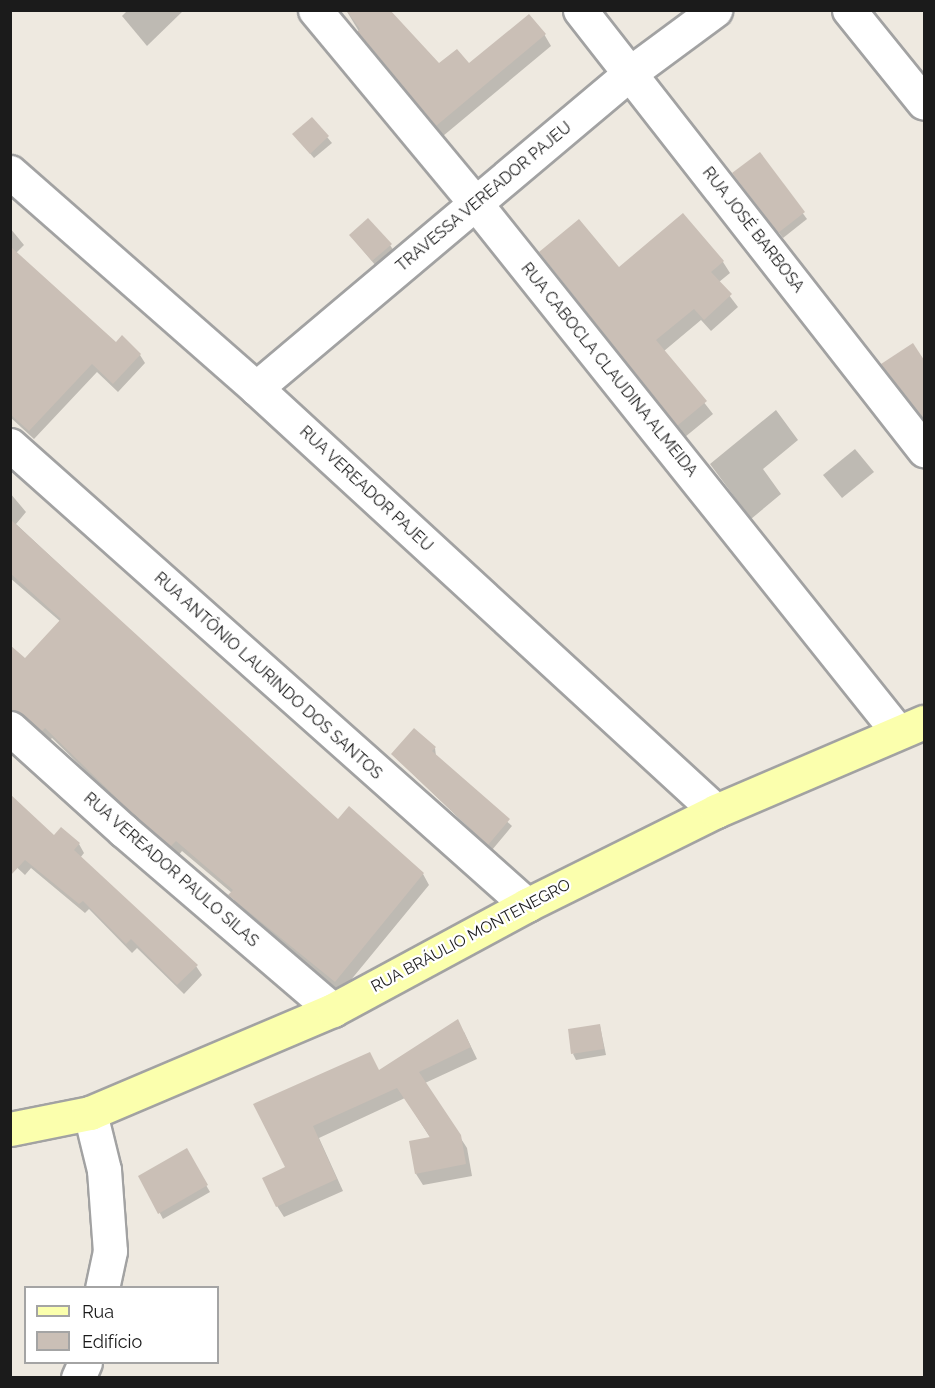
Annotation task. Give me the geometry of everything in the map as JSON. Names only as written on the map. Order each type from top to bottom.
[{"type":"street","name":"RUA CABOCLA CLAUDINA ALMEIDA","points":[[315,10],[911,727]]},
{"type":"street","name":"RUA JOSÉ BARBOSA","points":[[580,10],[924,450]]},
{"type":"street","name":"TRAVESSA VEREADOR PAJEU","points":[[256,388],[630,73],[715,10]]},
{"type":"street","points":[[849,10],[924,103]]},
{"type":"street","name":"RUA VEREADOR PAJEU","points":[[10,172],[256,388],[716,811]]},
{"type":"street","name":"RUA ANTÔNIO LAURINDO DOS SANTOS","points":[[10,446],[527,905]]},
{"type":"street","name":"RUA BRÁULIO MONTENEGRO","points":[[10,1129],[90,1113],[333,1010],[527,905],[716,811],[911,727]]},
{"type":"street","name":"RUA VEREADOR PAULO SILAS","points":[[10,728],[124,831],[333,1010]]},
{"type":"street","points":[[90,1113],[104,1170],[109,1240],[102,1286]]},
{"type":"building","points":[[346,10],[390,10],[439,63],[457,49],[469,63],[529,14],[546,34],[436,126],[357,32],[360,29]]},
{"type":"building","points":[[312,117],[329,136],[310,154],[292,134]]},
{"type":"building","points":[[760,152],[805,212],[778,233],[732,173]]},
{"type":"building","points":[[683,213],[724,261],[711,272],[732,294],[704,320],[694,309],[656,340],[707,401],[677,426],[539,252],[579,219],[619,267]]},
{"type":"building","points":[[368,218],[392,244],[372,261],[349,235]]},
{"type":"building","points":[[10,246],[116,342],[122,335],[141,354],[113,384],[92,364],[29,431],[10,414]]},
{"type":"building","points":[[913,343],[924,360],[924,420],[881,364]]},
{"type":"building","points":[[10,519],[338,819],[349,806],[424,873],[335,982],[228,895],[233,890],[176,841],[171,846],[136,817],[45,728],[42,731],[23,714],[10,710],[10,645],[25,658],[61,619],[10,573]]},
{"type":"building","points":[[414,728],[436,747],[432,751],[510,819],[488,845],[391,754]]},
{"type":"building","points":[[10,794],[54,835],[61,827],[80,843],[74,850],[198,965],[177,985],[131,939],[126,944],[83,901],[79,904],[25,860],[10,876]]},
{"type":"building","points":[[458,1019],[471,1047],[419,1072],[461,1135],[466,1164],[415,1174],[409,1141],[430,1137],[397,1088],[313,1126],[337,1179],[276,1207],[262,1178],[285,1167],[253,1104],[370,1052],[379,1070]]},
{"type":"building","points":[[600,1024],[604,1049],[571,1054],[568,1029]]},
{"type":"building","points":[[187,1148],[208,1185],[158,1214],[138,1176]]}]
